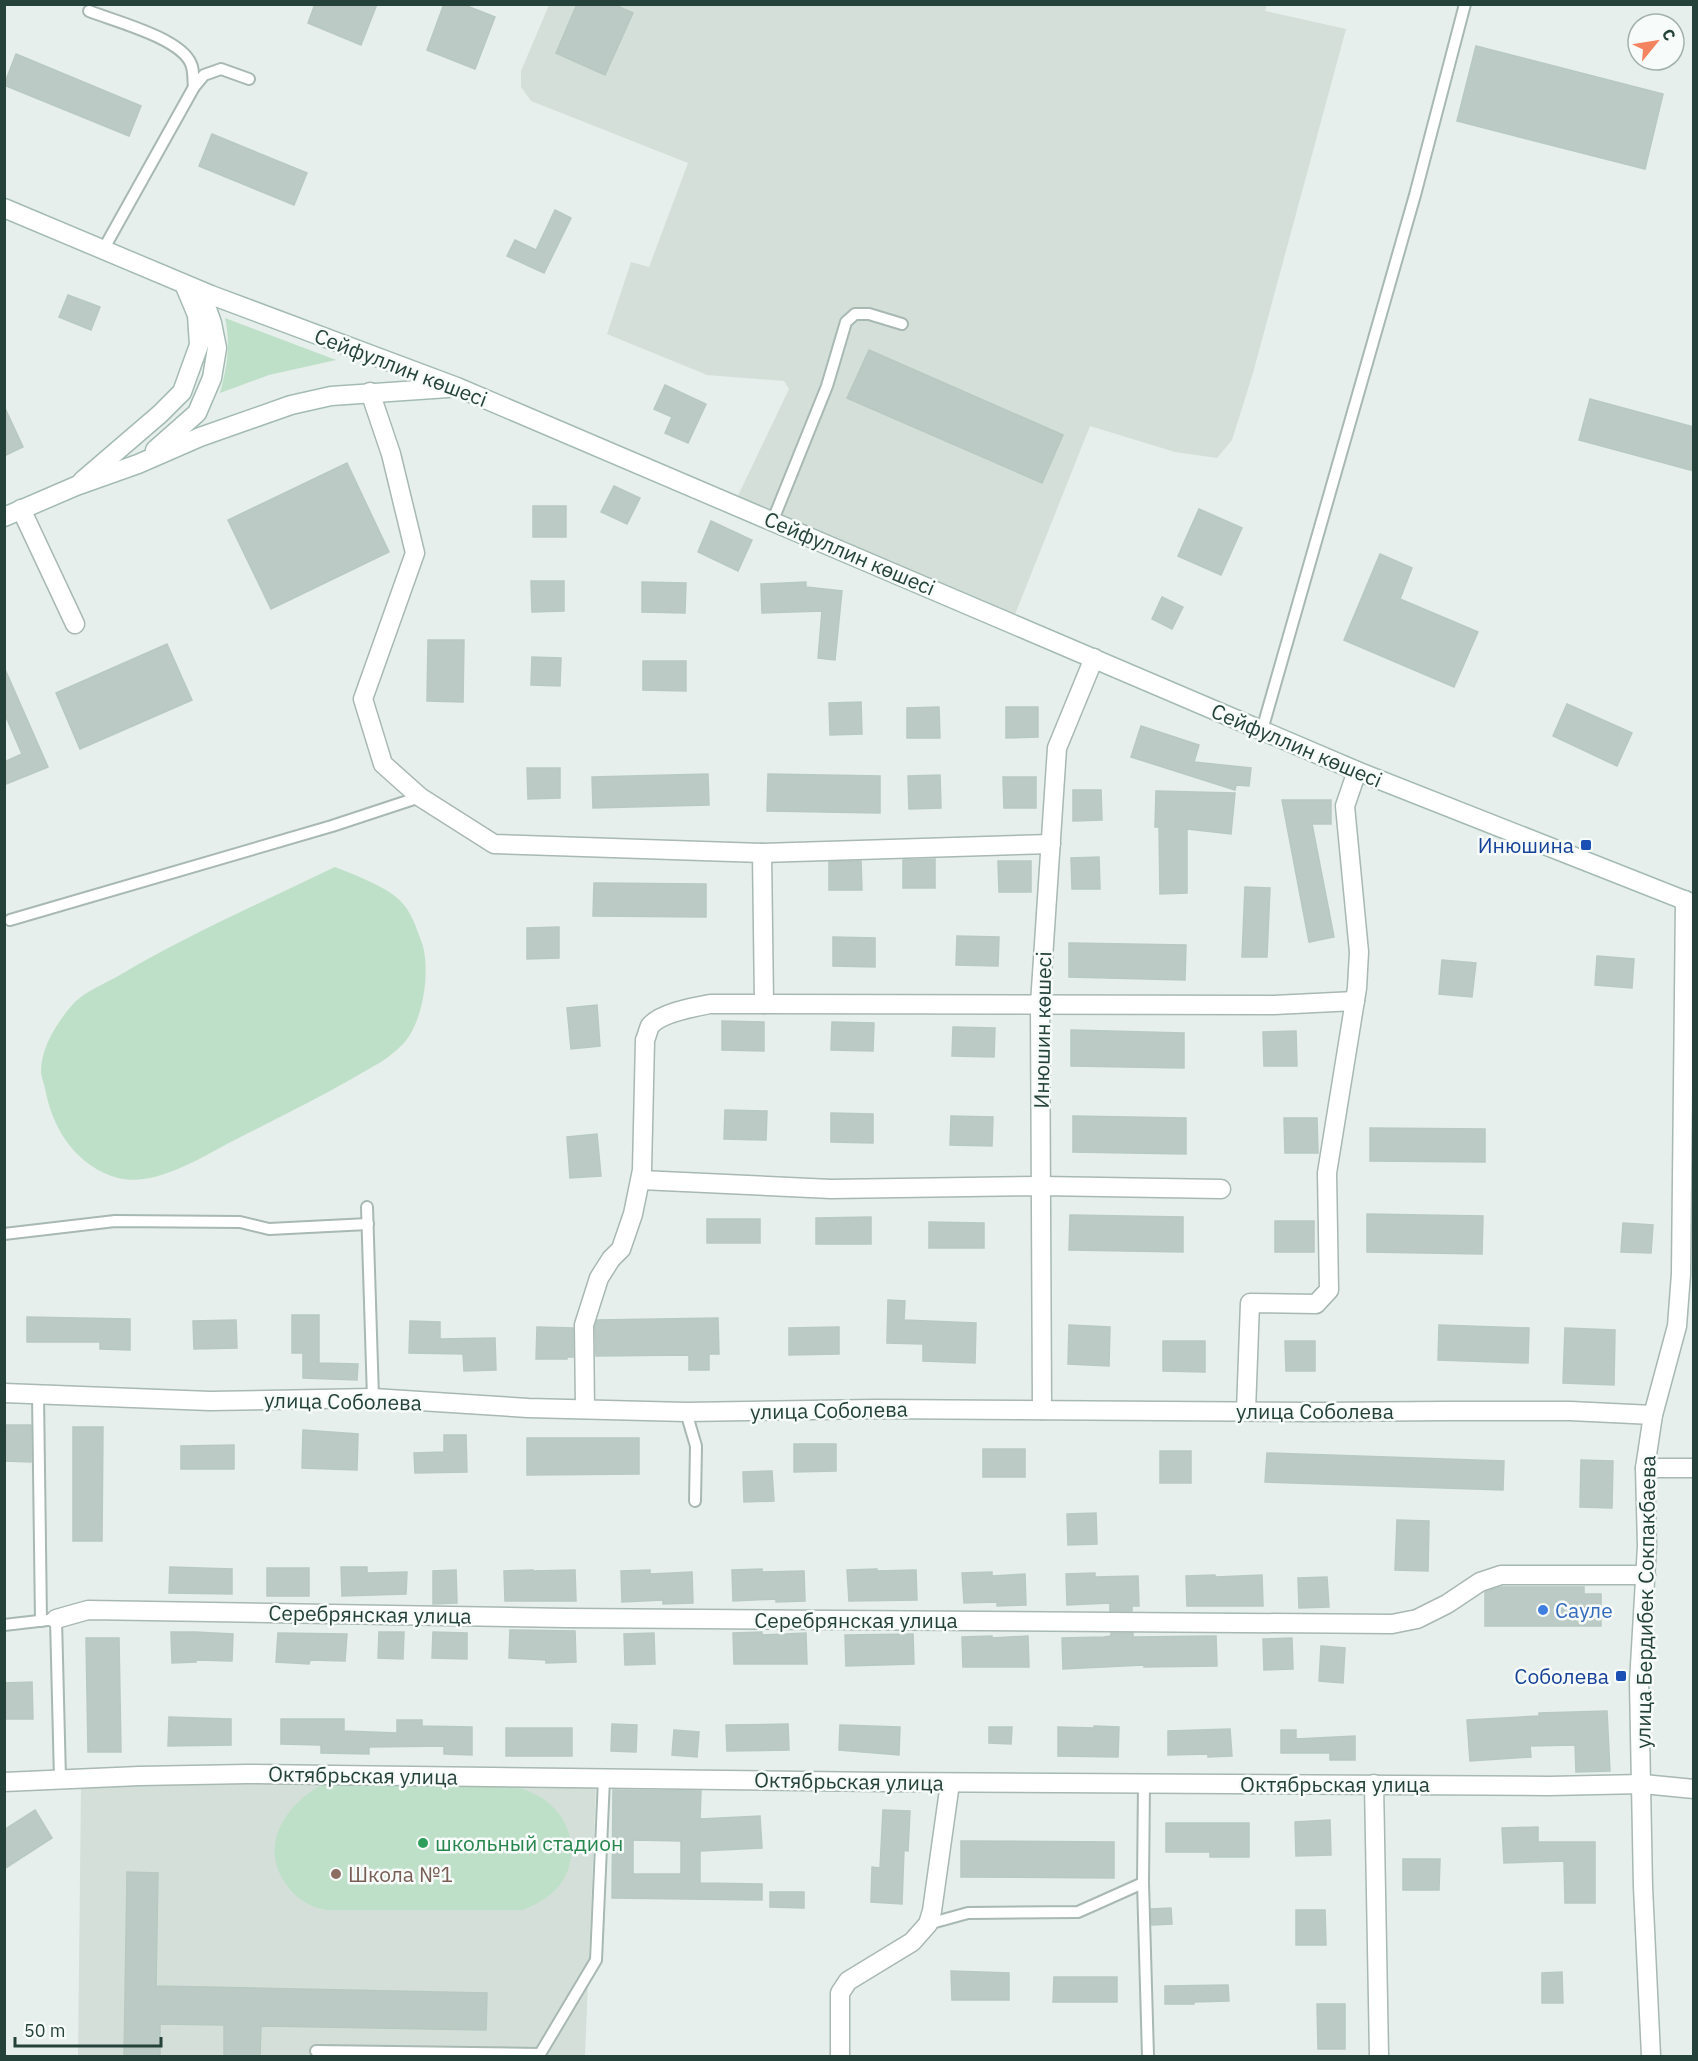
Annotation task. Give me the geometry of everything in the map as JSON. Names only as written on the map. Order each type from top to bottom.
[{"type":"street","name":"Сейфуллин көшесі","points":[[4,208],[201,291],[457,387],[1357,771],[1689,902]]},
{"type":"street","points":[[76,486],[160,414],[182,392],[199,345],[197,315],[184,284]]},
{"type":"street","points":[[138,464],[197,413],[212,378],[217,348],[212,323],[201,291]]},
{"type":"street","points":[[75,624],[13,513],[76,486],[138,464],[200,436],[291,405],[331,396],[457,387]]},
{"type":"street","points":[[370,392],[391,454],[415,553],[363,699],[383,764],[420,797],[494,844],[762,853],[1051,844]]},
{"type":"street","name":"Инюшин көшесі","points":[[1042,1410],[1040,1004],[1057,748],[1094,658]]},
{"type":"street","points":[[1246,1411],[1250,1303],[1316,1304],[1329,1290],[1327,1173],[1355,1001],[1359,952],[1345,806],[1357,771]]},
{"type":"street","points":[[762,853],[764,1004]]},
{"type":"street","name":"улица Бердибек Сокпакбаева","points":[[1651,2056],[1643,1887],[1643,1784],[1639,1682],[1647,1546],[1644,1468],[1653,1415],[1685,1326],[1681,1274],[1689,1197],[1689,902]]},
{"type":"street","points":[[585,1409],[584,1325],[599,1278],[611,1259],[621,1249],[633,1214],[642,1170],[645,1040],[651,1025],[682,1009],[701,1006],[764,1004],[1274,1005],[1355,1001]]},
{"type":"street","points":[[640,1180],[831,1189],[1041,1186],[1221,1189]]},
{"type":"street","name":"улица Соболева","points":[[4,1393],[210,1401],[373,1398],[528,1408],[686,1412],[876,1409],[1570,1411],[1653,1415]]},
{"type":"street","points":[[1644,1468],[1694,1468]]},
{"type":"street","name":"Серебрянская улица","points":[[49,1620],[88,1610],[591,1618],[1392,1624],[1417,1619],[1447,1604],[1480,1582],[1501,1575],[1646,1575]]},
{"type":"street","name":"Октябрьская улица","points":[[4,1782],[247,1774],[950,1783],[1549,1786],[1643,1784],[1694,1789]]},
{"type":"street","points":[[840,2056],[840,1993],[848,1981],[912,1942],[928,1924],[932,1911],[950,1783]]},
{"type":"street","points":[[1374,1784],[1379,2056]]},
{"type":"lane","points":[[1262,730],[1415,195],[1465,4]]},
{"type":"lane","points":[[89,11],[164,39],[181,50],[191,63],[194,87]]},
{"type":"lane","points":[[103,250],[194,87],[204,75],[221,69],[249,79]]},
{"type":"lane","points":[[773,520],[827,386],[846,322],[855,314],[869,315],[902,324]]},
{"type":"lane","points":[[10,920],[332,826],[420,797]]},
{"type":"lane","points":[[367,1207],[373,1398]]},
{"type":"lane","points":[[4,1234],[114,1221],[240,1222],[269,1229],[368,1224]]},
{"type":"lane","points":[[38,1394],[49,1620],[60,1779]]},
{"type":"lane","points":[[686,1412],[696,1446],[695,1501]]},
{"type":"lane","points":[[4,1625],[49,1620]]},
{"type":"lane","points":[[316,2052],[540,2054],[596,1960],[604,1779]]},
{"type":"lane","points":[[1144,1783],[1143,1883],[1148,2056]]},
{"type":"lane","points":[[928,1924],[968,1913],[1078,1912],[1143,1883]]},
{"type":"shaded area","points":[[1267,4],[1265,11],[1346,29],[1253,373],[1232,440],[1217,458],[1175,452],[1090,426],[1012,622],[734,504],[789,389],[784,381],[707,375],[607,334],[631,262],[649,267],[688,163],[531,101],[521,87],[521,71],[549,5]]},
{"type":"shaded area","name":"Школа №1","points":[[194,1782],[596,1785],[585,2056],[78,2056],[81,1787]]},
{"type":"green space","points":[[225,318],[336,360],[269,375],[220,393],[227,356],[228,337]]},
{"type":"green space","points":[[335,867],[372,883],[399,899],[412,918],[422,943],[426,968],[423,996],[416,1023],[403,1044],[380,1062],[323,1094],[189,1164],[160,1175],[132,1180],[118,1178],[91,1166],[80,1157],[70,1146],[55,1121],[41,1073],[47,1044],[57,1025],[75,1002],[90,991],[173,946]]},
{"type":"green space","name":"школьный стадион","points":[[325,1783],[510,1784],[539,1796],[549,1803],[560,1816],[569,1833],[571,1843],[567,1871],[560,1885],[551,1895],[523,1910],[326,1910],[314,1907],[298,1897],[285,1883],[277,1868],[276,1839],[289,1812],[299,1801]]},
{"type":"building","points":[[315,4],[377,4],[361,45],[308,23]]},
{"type":"building","points":[[444,4],[462,4],[495,17],[475,69],[427,50]]},
{"type":"building","points":[[577,4],[613,4],[633,13],[605,75],[556,53]]},
{"type":"building","points":[[1476,46],[1663,94],[1645,169],[1457,121]]},
{"type":"building","points":[[16,54],[141,106],[129,136],[4,85]]},
{"type":"building","points":[[212,134],[307,173],[294,205],[199,166]]},
{"type":"building","points":[[555,210],[571,218],[544,273],[507,256],[515,240],[536,250]]},
{"type":"building","points":[[68,295],[100,307],[91,330],[59,317]]},
{"type":"building","points":[[869,350],[1063,435],[1042,483],[847,398]]},
{"type":"building","points":[[665,385],[706,404],[688,443],[665,433],[672,417],[654,409]]},
{"type":"building","points":[[1590,399],[1694,427],[1694,471],[1579,440]]},
{"type":"building","points":[[4,406],[23,447],[4,456]]},
{"type":"building","points":[[347,463],[389,552],[271,609],[228,520]]},
{"type":"building","points":[[614,486],[640,498],[627,524],[601,512]]},
{"type":"building","points":[[533,506],[566,506],[566,537],[533,537]]},
{"type":"building","points":[[1199,509],[1242,528],[1221,575],[1178,556]]},
{"type":"building","points":[[711,521],[752,540],[738,571],[698,552]]},
{"type":"building","points":[[1380,554],[1412,568],[1400,599],[1478,632],[1454,687],[1344,640]]},
{"type":"building","points":[[531,581],[564,581],[564,611],[532,612]]},
{"type":"building","points":[[642,582],[686,583],[685,613],[642,612]]},
{"type":"building","points":[[806,582],[806,587],[842,591],[835,660],[818,658],[822,611],[762,613],[761,584]]},
{"type":"building","points":[[1162,597],[1183,607],[1172,629],[1152,619]]},
{"type":"building","points":[[428,640],[464,640],[463,702],[427,701]]},
{"type":"building","points":[[167,644],[192,700],[80,749],[56,693]]},
{"type":"building","points":[[532,657],[561,658],[560,686],[531,685]]},
{"type":"building","points":[[643,661],[686,661],[686,691],[643,690]]},
{"type":"building","points":[[4,667],[48,767],[4,785],[4,762],[22,754],[4,712]]},
{"type":"building","points":[[861,702],[862,734],[830,735],[829,703]]},
{"type":"building","points":[[1567,704],[1632,733],[1617,766],[1553,736]]},
{"type":"building","points":[[939,707],[940,738],[907,738],[907,708]]},
{"type":"building","points":[[1006,707],[1038,707],[1038,737],[1006,738]]},
{"type":"building","points":[[1141,726],[1199,745],[1194,762],[1251,768],[1249,786],[1236,785],[1235,790],[1131,757]]},
{"type":"building","points":[[527,768],[560,768],[560,798],[528,799]]},
{"type":"building","points":[[708,774],[709,805],[593,808],[592,777]]},
{"type":"building","points":[[768,774],[880,776],[880,813],[767,811]]},
{"type":"building","points":[[940,775],[941,808],[909,809],[908,776]]},
{"type":"building","points":[[1003,777],[1036,777],[1036,808],[1004,808]]},
{"type":"building","points":[[1073,790],[1101,790],[1102,820],[1073,821]]},
{"type":"building","points":[[1156,791],[1235,793],[1231,834],[1187,829],[1187,893],[1160,894],[1159,827],[1155,827]]},
{"type":"building","points":[[1282,800],[1331,800],[1331,824],[1312,824],[1334,937],[1309,942]]},
{"type":"building","points":[[1099,857],[1100,889],[1072,889],[1071,858]]},
{"type":"building","points":[[935,859],[935,888],[903,888],[903,860]]},
{"type":"building","points":[[861,861],[862,890],[829,890],[829,862]]},
{"type":"building","points":[[998,861],[1031,861],[1031,892],[999,892]]},
{"type":"building","points":[[594,883],[706,884],[706,917],[593,916]]},
{"type":"building","points":[[1245,887],[1270,888],[1267,957],[1242,957]]},
{"type":"building","points":[[559,927],[559,958],[527,959],[527,928]]},
{"type":"building","points":[[957,936],[999,937],[998,966],[956,965]]},
{"type":"building","points":[[833,937],[875,938],[875,967],[833,966]]},
{"type":"building","points":[[1069,943],[1186,945],[1185,980],[1069,977]]},
{"type":"building","points":[[1597,956],[1634,959],[1632,988],[1595,985]]},
{"type":"building","points":[[1442,960],[1476,963],[1472,997],[1439,994]]},
{"type":"building","points":[[597,1005],[600,1046],[571,1049],[567,1008]]},
{"type":"building","points":[[722,1021],[764,1022],[764,1051],[722,1050]]},
{"type":"building","points":[[832,1022],[874,1023],[873,1051],[831,1050]]},
{"type":"building","points":[[953,1027],[995,1028],[994,1057],[952,1056]]},
{"type":"building","points":[[1071,1030],[1184,1033],[1184,1068],[1071,1066]]},
{"type":"building","points":[[1296,1031],[1297,1066],[1264,1066],[1263,1032]]},
{"type":"building","points":[[725,1110],[767,1111],[766,1140],[724,1139]]},
{"type":"building","points":[[831,1113],[873,1114],[873,1143],[831,1142]]},
{"type":"building","points":[[951,1116],[993,1117],[992,1146],[950,1145]]},
{"type":"building","points":[[1073,1116],[1186,1118],[1186,1154],[1073,1152]]},
{"type":"building","points":[[1284,1118],[1317,1118],[1318,1153],[1285,1153]]},
{"type":"building","points":[[1370,1128],[1485,1129],[1485,1162],[1370,1161]]},
{"type":"building","points":[[597,1134],[601,1176],[570,1178],[567,1137]]},
{"type":"building","points":[[1367,1214],[1483,1216],[1482,1254],[1367,1252]]},
{"type":"building","points":[[1070,1215],[1183,1217],[1183,1252],[1069,1250]]},
{"type":"building","points":[[871,1217],[871,1244],[816,1244],[816,1218]]},
{"type":"building","points":[[707,1219],[760,1219],[760,1243],[707,1243]]},
{"type":"building","points":[[1275,1221],[1314,1221],[1314,1252],[1275,1252]]},
{"type":"building","points":[[929,1222],[984,1223],[984,1248],[929,1248]]},
{"type":"building","points":[[1623,1223],[1653,1225],[1651,1253],[1621,1252]]},
{"type":"building","points":[[888,1300],[905,1301],[904,1320],[976,1323],[975,1363],[923,1361],[923,1344],[887,1343]]},
{"type":"building","points":[[292,1315],[319,1315],[319,1363],[358,1364],[357,1380],[303,1378],[303,1353],[292,1353]]},
{"type":"building","points":[[27,1317],[130,1319],[130,1350],[100,1349],[100,1342],[27,1342]]},
{"type":"building","points":[[718,1318],[719,1354],[709,1354],[709,1370],[689,1370],[689,1355],[596,1356],[595,1327],[597,1320]]},
{"type":"building","points":[[236,1320],[237,1348],[194,1349],[193,1321]]},
{"type":"building","points":[[410,1321],[440,1322],[440,1339],[495,1338],[496,1370],[464,1371],[463,1354],[409,1353]]},
{"type":"building","points":[[1069,1325],[1110,1327],[1109,1366],[1068,1364]]},
{"type":"building","points":[[1439,1325],[1529,1328],[1528,1363],[1438,1360]]},
{"type":"building","points":[[537,1327],[573,1328],[573,1357],[536,1359]]},
{"type":"building","points":[[839,1327],[839,1354],[789,1355],[789,1328]]},
{"type":"building","points":[[1565,1328],[1615,1330],[1614,1385],[1563,1383]]},
{"type":"building","points":[[1163,1341],[1205,1341],[1205,1372],[1163,1371]]},
{"type":"building","points":[[1285,1341],[1315,1341],[1315,1371],[1286,1371]]},
{"type":"building","points":[[4,1425],[31,1425],[31,1462],[4,1461]]},
{"type":"building","points":[[73,1427],[103,1427],[102,1541],[73,1541]]},
{"type":"building","points":[[303,1430],[358,1434],[357,1470],[302,1468]]},
{"type":"building","points":[[444,1435],[466,1435],[467,1472],[415,1473],[414,1453],[444,1452]]},
{"type":"building","points":[[527,1438],[639,1438],[639,1474],[527,1475]]},
{"type":"building","points":[[794,1444],[836,1444],[836,1471],[794,1472]]},
{"type":"building","points":[[234,1445],[234,1469],[181,1469],[181,1446]]},
{"type":"building","points":[[983,1449],[1025,1449],[1025,1477],[983,1477]]},
{"type":"building","points":[[1160,1451],[1191,1451],[1191,1483],[1160,1483]]},
{"type":"building","points":[[1267,1453],[1504,1461],[1503,1490],[1265,1482]]},
{"type":"building","points":[[1581,1460],[1613,1461],[1612,1508],[1580,1507]]},
{"type":"building","points":[[772,1471],[774,1501],[744,1502],[743,1472]]},
{"type":"building","points":[[1096,1513],[1097,1544],[1068,1545],[1067,1514]]},
{"type":"building","points":[[1397,1520],[1429,1521],[1428,1571],[1395,1570]]},
{"type":"building","points":[[170,1567],[232,1569],[232,1594],[169,1593]]},
{"type":"building","points":[[341,1567],[367,1567],[367,1573],[407,1572],[406,1594],[342,1596]]},
{"type":"building","points":[[267,1568],[309,1568],[309,1596],[267,1596]]},
{"type":"building","points":[[762,1569],[762,1572],[804,1571],[805,1601],[776,1602],[776,1599],[733,1601],[732,1570]]},
{"type":"building","points":[[877,1569],[877,1571],[916,1570],[917,1600],[849,1601],[847,1570]]},
{"type":"building","points":[[456,1570],[457,1603],[433,1604],[433,1571]]},
{"type":"building","points":[[575,1570],[576,1601],[505,1601],[504,1571]]},
{"type":"building","points":[[650,1570],[650,1574],[692,1572],[693,1603],[663,1604],[663,1600],[622,1602],[621,1571]]},
{"type":"building","points":[[992,1572],[992,1576],[1025,1574],[1026,1605],[997,1606],[997,1602],[964,1603],[962,1573]]},
{"type":"building","points":[[1095,1573],[1095,1577],[1138,1576],[1139,1606],[1132,1606],[1132,1611],[1110,1611],[1110,1603],[1067,1605],[1066,1574]]},
{"type":"building","points":[[1215,1575],[1215,1577],[1262,1575],[1263,1606],[1187,1606],[1186,1576]]},
{"type":"building","points":[[1327,1577],[1329,1607],[1299,1608],[1298,1578]]},
{"type":"building","name":"Сауле","points":[[1500,1587],[1584,1587],[1584,1594],[1601,1594],[1601,1626],[1485,1626],[1485,1592]]},
{"type":"building","points":[[510,1630],[575,1631],[576,1662],[546,1663],[546,1660],[509,1658]]},
{"type":"building","points":[[171,1632],[233,1634],[232,1661],[196,1660],[196,1662],[172,1663]]},
{"type":"building","points":[[379,1632],[404,1632],[403,1659],[378,1658]]},
{"type":"building","points":[[433,1632],[467,1633],[467,1659],[432,1658]]},
{"type":"building","points":[[762,1632],[762,1635],[806,1633],[807,1664],[734,1664],[733,1633]]},
{"type":"building","points":[[278,1633],[347,1634],[345,1661],[310,1660],[309,1664],[276,1662]]},
{"type":"building","points":[[654,1633],[655,1664],[625,1665],[624,1634]]},
{"type":"building","points":[[1111,1633],[1133,1633],[1133,1637],[1216,1636],[1217,1666],[1144,1667],[1144,1665],[1063,1669],[1062,1638],[1104,1637],[1111,1636]]},
{"type":"building","points":[[913,1634],[914,1664],[846,1666],[845,1635]]},
{"type":"building","points":[[992,1636],[992,1638],[1028,1636],[1029,1667],[963,1667],[962,1637]]},
{"type":"building","points":[[86,1638],[119,1638],[121,1752],[88,1752]]},
{"type":"building","points":[[1292,1638],[1293,1669],[1264,1670],[1263,1639]]},
{"type":"building","points":[[1321,1646],[1345,1648],[1343,1683],[1319,1681]]},
{"type":"building","points":[[32,1682],[33,1719],[4,1719],[4,1683]]},
{"type":"building","points":[[1607,1711],[1610,1771],[1576,1772],[1575,1745],[1530,1746],[1531,1757],[1470,1761],[1467,1720],[1539,1716],[1539,1713]]},
{"type":"building","points":[[169,1717],[231,1719],[231,1745],[168,1746]]},
{"type":"building","points":[[281,1719],[344,1719],[344,1731],[397,1733],[397,1720],[422,1720],[422,1726],[472,1727],[472,1755],[444,1754],[444,1746],[369,1747],[369,1754],[321,1753],[321,1745],[281,1744]]},
{"type":"building","points":[[612,1724],[637,1725],[636,1752],[611,1751]]},
{"type":"building","points":[[788,1724],[789,1750],[727,1751],[726,1725]]},
{"type":"building","points":[[840,1725],[900,1727],[899,1755],[839,1750]]},
{"type":"building","points":[[1094,1726],[1119,1727],[1118,1757],[1058,1756],[1058,1727],[1094,1728]]},
{"type":"building","points":[[989,1727],[1012,1727],[1011,1744],[989,1743]]},
{"type":"building","points":[[506,1728],[572,1728],[572,1756],[506,1756]]},
{"type":"building","points":[[1230,1729],[1232,1756],[1168,1755],[1168,1731]]},
{"type":"building","points":[[674,1730],[699,1732],[697,1757],[672,1755]]},
{"type":"building","points":[[1281,1730],[1296,1730],[1296,1739],[1355,1736],[1355,1760],[1330,1760],[1330,1753],[1281,1753]]},
{"type":"building","points":[[613,1790],[701,1791],[700,1819],[760,1816],[762,1848],[700,1851],[700,1883],[762,1884],[762,1900],[612,1898]],"holes":[[[633,1840],[681,1841],[681,1874],[633,1874]]]},
{"type":"building","points":[[35,1810],[52,1838],[4,1869],[4,1830]]},
{"type":"building","points":[[883,1810],[910,1811],[908,1851],[904,1850],[902,1904],[871,1902],[872,1867],[880,1868]]},
{"type":"building","points":[[1330,1820],[1331,1855],[1296,1856],[1295,1822]]},
{"type":"building","points":[[1166,1823],[1249,1823],[1249,1857],[1210,1857],[1210,1852],[1166,1852]]},
{"type":"building","points":[[1538,1827],[1538,1842],[1595,1842],[1595,1903],[1565,1903],[1564,1861],[1504,1863],[1502,1828]]},
{"type":"building","points":[[961,1841],[1114,1842],[1114,1878],[961,1877]]},
{"type":"building","points":[[1403,1859],[1440,1859],[1439,1890],[1403,1890]]},
{"type":"building","points":[[127,1872],[158,1873],[156,1986],[487,1993],[486,2030],[261,2026],[260,2056],[224,2056],[224,2025],[160,2024],[160,2056],[124,2056]]},
{"type":"building","points":[[770,1892],[804,1892],[804,1908],[770,1907]]},
{"type":"building","points":[[1171,1908],[1172,1924],[1152,1925],[1151,1909]]},
{"type":"building","points":[[1296,1910],[1325,1910],[1326,1945],[1296,1945]]},
{"type":"building","points":[[951,1971],[1009,1973],[1009,2000],[952,2000]]},
{"type":"building","points":[[1562,1972],[1563,2003],[1542,2003],[1542,1973]]},
{"type":"building","points":[[1054,1977],[1117,1977],[1117,2002],[1053,2002]]},
{"type":"building","points":[[1228,1985],[1229,2001],[1165,2004],[1165,1986]]},
{"type":"building","points":[[1317,2004],[1345,2004],[1345,2049],[1318,2049]]},
{"type":"place","name":"Инюшина","points":[[1586,845]]},
{"type":"place","name":"Сауле","points":[[1543,1610]]},
{"type":"place","name":"Соболева","points":[[1621,1676]]},
{"type":"place","name":"школьный стадион","points":[[423,1843]]},
{"type":"place","name":"Школа №1","points":[[336,1874]]}]
